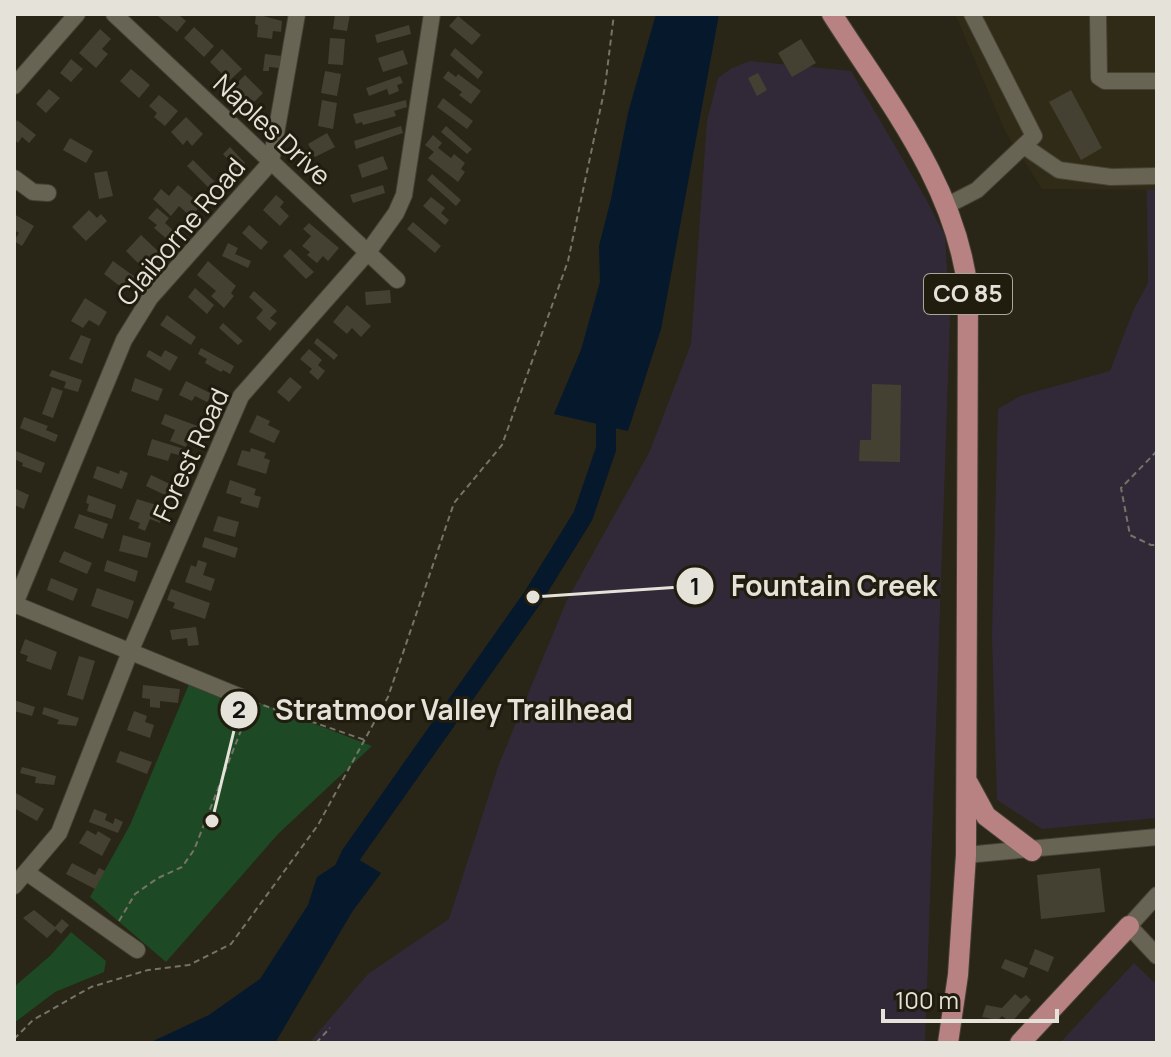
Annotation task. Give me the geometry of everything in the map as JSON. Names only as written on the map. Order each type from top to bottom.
[{"type":"main road","name":"CO 85","points":[[832,14],[917,143],[946,206],[964,261],[970,312],[964,775],[966,855],[957,987],[948,1043]]},
{"type":"main road","points":[[964,775],[986,816],[1032,851]]},
{"type":"main road","points":[[1020,1043],[1129,926]]},
{"type":"street","points":[[14,86],[77,14]]},
{"type":"street","name":"Naples Drive","points":[[114,14],[397,280]]},
{"type":"street","name":"Claiborne Road","points":[[14,605],[124,340],[150,298],[271,162],[297,14]]},
{"type":"street","name":"Forest Road","points":[[14,886],[59,833],[130,652],[241,396],[368,252],[396,213],[404,195],[432,14]]},
{"type":"street","points":[[946,206],[977,190],[1034,136],[972,14]]},
{"type":"street","points":[[1098,14],[1099,77],[1105,81],[1157,81]]},
{"type":"street","points":[[1024,146],[1059,170],[1111,177],[1157,176]]},
{"type":"street","points":[[14,178],[33,192],[48,193]]},
{"type":"street","points":[[14,605],[241,697]]},
{"type":"street","points":[[966,855],[1157,837]]},
{"type":"street","points":[[26,872],[137,950]]},
{"type":"street","points":[[1157,895],[1129,926],[1157,956]]},
{"type":"path","points":[[14,1039],[33,1020],[91,987],[148,970],[189,965],[231,944],[318,825],[388,697],[454,503],[502,445],[568,261],[605,87],[614,14]]},
{"type":"path","points":[[1157,451],[1121,488],[1130,535],[1157,545]]},
{"type":"path","points":[[113,933],[135,894],[158,878],[182,867],[194,850],[252,701],[365,740]]},
{"type":"path","points":[[316,1043],[330,1028]]},
{"type":"shaded area","points":[[955,14],[1157,14],[1157,190],[1042,189],[1005,131]]},
{"type":"shaded area","points":[[750,61],[851,71],[945,236],[950,320],[925,1043],[309,1043],[368,974],[449,919],[499,764],[567,600],[649,453],[691,344],[707,121],[718,78]]},
{"type":"shaded area","points":[[1147,190],[1157,190],[1157,818],[1042,829],[997,800],[992,635],[998,409],[1020,396],[1110,371],[1133,311],[1148,283]]},
{"type":"shaded area","points":[[1134,963],[1157,985],[1157,1043],[1060,1043]]},
{"type":"green space","points":[[192,677],[372,746],[278,834],[166,962],[90,897],[130,825]]},
{"type":"green space","points":[[71,932],[106,961],[104,972],[55,992],[14,1023],[14,987],[51,955]]},
{"type":"water","points":[[656,14],[719,14],[661,329],[628,431],[554,414],[581,350],[600,282],[599,246],[628,113]]},
{"type":"water","points":[[351,855],[381,873],[352,912],[275,1043],[149,1043],[209,1015],[260,979],[308,905],[317,877]]},
{"type":"building","points":[[178,14],[186,21],[177,32],[158,16]]},
{"type":"building","points":[[256,14],[282,21],[281,32],[273,31],[272,39],[257,37]]},
{"type":"building","points":[[335,14],[350,14],[347,31],[333,29]]},
{"type":"building","points":[[458,16],[481,35],[472,45],[449,26]]},
{"type":"building","points":[[409,25],[411,34],[377,43],[375,35]]},
{"type":"building","points":[[194,27],[214,46],[204,57],[184,38]]},
{"type":"building","points":[[100,29],[111,39],[102,49],[108,54],[96,68],[79,53]]},
{"type":"building","points":[[330,38],[345,39],[343,65],[328,64]]},
{"type":"building","points":[[801,39],[816,63],[792,77],[778,53]]},
{"type":"building","points":[[455,48],[483,72],[478,79],[450,55]]},
{"type":"building","points":[[222,49],[242,69],[229,81],[210,62]]},
{"type":"building","points":[[403,50],[408,64],[383,72],[378,58]]},
{"type":"building","points":[[265,54],[282,56],[280,68],[269,67],[269,71],[263,71]]},
{"type":"building","points":[[71,59],[83,69],[71,82],[60,73]]},
{"type":"building","points":[[131,69],[150,85],[139,98],[120,81]]},
{"type":"building","points":[[325,71],[341,74],[337,96],[321,93]]},
{"type":"building","points":[[448,71],[456,77],[458,74],[481,91],[471,104],[459,95],[462,92],[443,78]]},
{"type":"building","points":[[758,73],[767,90],[757,96],[748,78]]},
{"type":"building","points":[[245,75],[263,93],[252,104],[234,86]]},
{"type":"building","points":[[400,76],[403,83],[397,85],[399,91],[389,95],[387,89],[369,96],[366,88]]},
{"type":"building","points":[[49,89],[60,98],[46,113],[36,104]]},
{"type":"building","points":[[1071,90],[1102,148],[1081,160],[1049,102]]},
{"type":"building","points":[[159,95],[178,111],[165,126],[154,117],[157,113],[149,106]]},
{"type":"building","points":[[443,98],[473,121],[467,129],[437,107]]},
{"type":"building","points":[[322,100],[337,103],[333,129],[318,126]]},
{"type":"building","points":[[406,100],[407,107],[394,111],[396,116],[356,124],[353,114]]},
{"type":"building","points":[[186,117],[203,134],[192,146],[187,140],[183,145],[171,132]]},
{"type":"building","points":[[17,120],[36,135],[29,143],[22,137],[18,143],[14,139]]},
{"type":"building","points":[[401,126],[403,133],[356,149],[354,141]]},
{"type":"building","points":[[446,126],[472,149],[467,154],[441,132]]},
{"type":"building","points":[[327,133],[335,147],[315,157],[308,144]]},
{"type":"building","points":[[433,135],[442,143],[438,148],[451,158],[454,154],[465,163],[461,169],[465,172],[458,182],[428,158],[434,152],[425,145]]},
{"type":"building","points":[[70,138],[93,151],[86,163],[63,150]]},
{"type":"building","points":[[230,147],[245,163],[227,181],[221,174],[232,164],[223,154]]},
{"type":"building","points":[[383,156],[388,169],[362,178],[358,165]]},
{"type":"building","points":[[193,160],[219,186],[213,192],[187,166]]},
{"type":"building","points":[[107,171],[113,196],[99,199],[94,173]]},
{"type":"building","points":[[432,174],[461,200],[456,206],[427,180]]},
{"type":"building","points":[[178,185],[201,205],[191,217],[179,206],[171,216],[153,199],[161,189],[169,196]]},
{"type":"building","points":[[383,185],[385,193],[353,203],[350,195]]},
{"type":"building","points":[[276,195],[284,202],[280,207],[289,216],[280,226],[263,210]]},
{"type":"building","points":[[431,197],[445,208],[441,213],[449,220],[445,225],[423,206]]},
{"type":"building","points":[[157,208],[169,218],[165,223],[175,232],[168,240],[148,218]]},
{"type":"building","points":[[89,210],[97,218],[101,214],[107,221],[86,241],[72,227]]},
{"type":"building","points":[[14,214],[34,226],[22,246],[14,241],[19,233],[14,230]]},
{"type":"building","points":[[413,222],[441,246],[435,253],[407,229]]},
{"type":"building","points":[[309,223],[339,248],[328,261],[323,256],[317,263],[302,246],[311,236],[303,229]]},
{"type":"building","points":[[249,225],[268,242],[261,250],[242,233]]},
{"type":"building","points":[[141,235],[160,253],[144,269],[126,251]]},
{"type":"building","points":[[228,243],[238,248],[235,254],[251,261],[248,268],[222,256]]},
{"type":"building","points":[[290,249],[314,272],[306,279],[283,256]]},
{"type":"building","points":[[113,261],[135,277],[125,290],[104,274]]},
{"type":"building","points":[[208,261],[236,286],[231,293],[234,296],[224,308],[211,296],[216,291],[197,275]]},
{"type":"building","points":[[195,288],[214,305],[207,314],[188,297]]},
{"type":"building","points":[[390,290],[391,303],[366,305],[365,292]]},
{"type":"building","points":[[254,291],[277,311],[270,318],[277,323],[270,331],[256,318],[263,310],[249,297]]},
{"type":"building","points":[[85,298],[107,312],[99,326],[89,320],[83,328],[71,321]]},
{"type":"building","points":[[347,305],[371,326],[361,337],[352,328],[347,334],[333,322]]},
{"type":"building","points":[[167,315],[196,337],[191,345],[160,325]]},
{"type":"building","points":[[223,323],[243,341],[238,345],[219,328]]},
{"type":"building","points":[[81,335],[91,339],[82,364],[69,359]]},
{"type":"building","points":[[317,338],[338,355],[334,360],[314,343]]},
{"type":"building","points":[[201,348],[234,366],[230,374],[205,363],[207,359],[198,354]]},
{"type":"building","points":[[309,349],[322,360],[318,365],[325,371],[318,380],[309,372],[312,369],[300,359]]},
{"type":"building","points":[[149,350],[161,357],[165,350],[178,357],[170,371],[146,356]]},
{"type":"building","points":[[52,370],[82,380],[78,392],[64,388],[66,382],[49,376]]},
{"type":"building","points":[[290,377],[302,387],[289,402],[277,392]]},
{"type":"building","points":[[135,378],[163,389],[158,401],[131,391]]},
{"type":"building","points":[[186,381],[212,394],[207,402],[195,396],[192,401],[179,395]]},
{"type":"building","points":[[872,384],[901,385],[900,462],[859,461],[860,440],[871,440]]},
{"type":"building","points":[[52,387],[63,391],[53,418],[42,414]]},
{"type":"building","points":[[165,414],[203,428],[200,435],[191,432],[186,447],[170,441],[175,430],[161,424]]},
{"type":"building","points":[[257,415],[270,421],[268,425],[280,431],[274,443],[249,432]]},
{"type":"building","points":[[24,417],[48,426],[46,430],[58,435],[55,442],[20,428]]},
{"type":"building","points":[[152,439],[184,449],[182,456],[171,453],[168,461],[147,455]]},
{"type":"building","points":[[251,448],[266,453],[264,458],[270,460],[266,474],[237,465],[242,450],[250,452]]},
{"type":"building","points":[[16,451],[45,463],[41,473],[22,466],[23,463],[14,459]]},
{"type":"building","points":[[97,466],[119,474],[120,470],[128,473],[122,489],[93,478]]},
{"type":"building","points":[[151,475],[172,485],[167,496],[146,486]]},
{"type":"building","points":[[230,480],[256,489],[254,495],[261,497],[258,508],[240,503],[242,498],[226,493]]},
{"type":"building","points":[[14,488],[29,495],[24,509],[14,505]]},
{"type":"building","points":[[88,495],[116,505],[112,519],[87,511]]},
{"type":"building","points":[[137,499],[166,508],[160,523],[150,519],[145,531],[138,528],[140,523],[129,519]]},
{"type":"building","points":[[79,514],[108,524],[103,539],[74,528]]},
{"type":"building","points":[[218,516],[239,522],[235,537],[213,531]]},
{"type":"building","points":[[123,535],[151,543],[147,558],[119,551]]},
{"type":"building","points":[[205,537],[238,548],[235,558],[202,547]]},
{"type":"building","points":[[64,551],[92,563],[87,574],[59,562]]},
{"type":"building","points":[[107,560],[138,571],[135,582],[104,571]]},
{"type":"building","points":[[198,560],[207,563],[203,575],[215,579],[211,591],[185,582],[191,565],[196,567]]},
{"type":"building","points":[[51,578],[78,589],[73,601],[47,590]]},
{"type":"building","points":[[97,588],[134,601],[128,619],[91,606]]},
{"type":"building","points":[[171,589],[210,603],[205,619],[173,608],[175,603],[167,600]]},
{"type":"building","points":[[196,627],[199,645],[188,646],[187,638],[172,640],[170,630]]},
{"type":"building","points":[[25,639],[57,652],[51,670],[26,661],[28,656],[20,653]]},
{"type":"building","points":[[79,656],[95,661],[83,700],[67,695]]},
{"type":"building","points":[[143,685],[180,689],[178,703],[160,701],[160,708],[150,707],[150,699],[142,698]]},
{"type":"building","points":[[14,700],[35,707],[32,716],[14,711]]},
{"type":"building","points":[[44,707],[79,718],[76,726],[57,724],[59,720],[42,714]]},
{"type":"building","points":[[134,711],[147,716],[145,722],[154,725],[150,738],[127,730]]},
{"type":"building","points":[[120,751],[152,762],[147,774],[116,762]]},
{"type":"building","points":[[22,767],[56,776],[54,785],[35,783],[36,777],[20,773]]},
{"type":"building","points":[[14,792],[44,809],[37,821],[14,808]]},
{"type":"building","points":[[94,809],[107,814],[105,820],[113,824],[115,818],[123,822],[118,833],[89,822]]},
{"type":"building","points":[[87,830],[96,835],[98,831],[111,839],[102,856],[79,843]]},
{"type":"building","points":[[72,863],[95,875],[99,868],[105,871],[95,889],[66,874]]},
{"type":"building","points":[[1100,868],[1105,912],[1041,919],[1037,875]]},
{"type":"building","points":[[34,910],[55,927],[62,919],[69,925],[61,934],[56,929],[47,938],[23,918]]},
{"type":"building","points":[[1035,949],[1054,957],[1048,972],[1029,964]]},
{"type":"building","points":[[1005,959],[1028,968],[1024,978],[1001,968]]},
{"type":"building","points":[[1015,994],[1021,999],[1026,995],[1031,1000],[1011,1023],[1002,1016],[998,1020],[982,1017],[986,1005],[1002,1008]]},
{"type":"waterway","points":[[341,877],[351,855],[533,597],[583,516],[606,449],[606,400]]},
{"type":"place","name":"Fountain Creek","points":[[533,597]]},
{"type":"place","name":"Stratmoor Valley Trailhead","points":[[212,821]]}]
